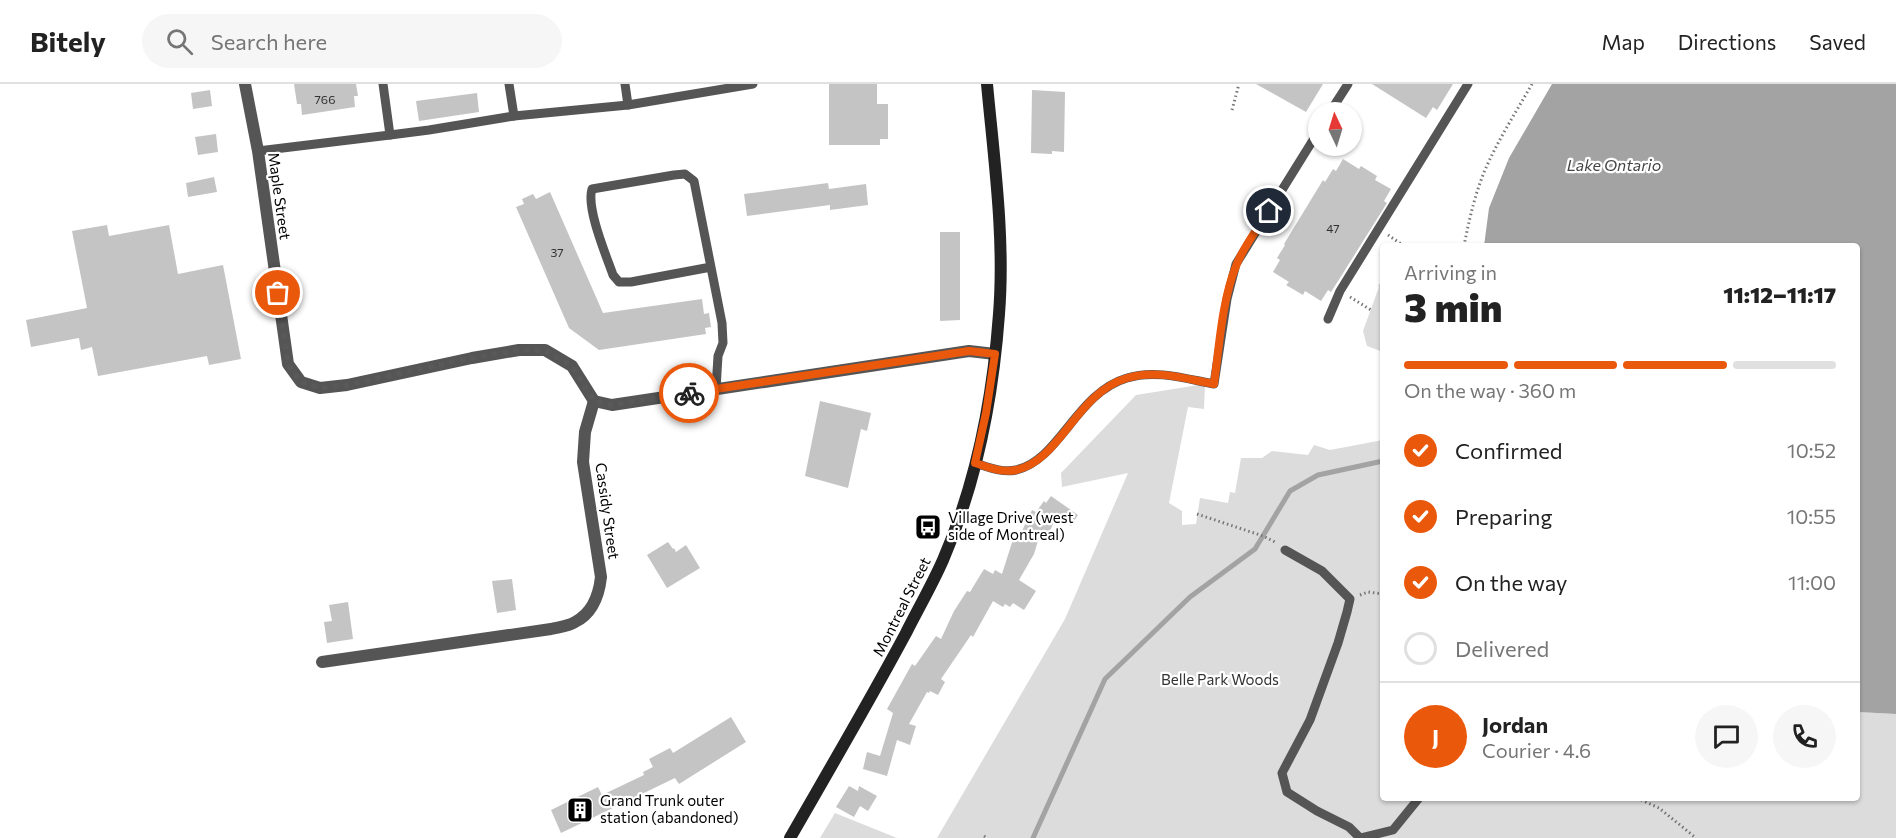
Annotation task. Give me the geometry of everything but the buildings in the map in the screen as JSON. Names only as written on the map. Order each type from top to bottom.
[{"type":"main road","name":"Montreal Street","points":[[790,838],[886,669],[943,560],[975,463],[986,413],[999,313],[1000,271],[996,183],[987,84]]},
{"type":"street","name":"Maple Street","points":[[244,84],[258,151],[288,364],[301,382],[320,388],[347,385],[472,358],[519,350],[545,350],[572,366],[594,401]]},
{"type":"street","points":[[594,401],[612,405],[969,351],[995,354]]},
{"type":"street","name":"Cassidy Street","points":[[322,662],[552,629],[576,622],[591,609],[598,595],[601,577],[583,462],[585,432],[594,401]]},
{"type":"lane","points":[[383,84],[390,135]]},
{"type":"lane","points":[[509,84],[514,116]]},
{"type":"lane","points":[[625,84],[628,105]]},
{"type":"lane","points":[[258,151],[390,135],[514,116],[628,105],[753,84]]},
{"type":"lane","points":[[1336,102],[1348,84]]},
{"type":"lane","points":[[1328,319],[1341,291],[1467,84]]},
{"type":"lane","points":[[975,463],[999,470],[1015,470],[1034,462],[1051,447],[1088,402],[1113,383],[1129,377],[1166,375],[1214,384],[1225,309],[1236,264],[1308,148]]},
{"type":"lane","points":[[711,267],[631,282],[619,282],[613,275],[591,207],[592,189],[685,174],[694,181],[711,267],[722,323],[723,343],[718,356],[717,389]]},
{"type":"lane","points":[[1285,550],[1322,571],[1350,598],[1338,643],[1310,720],[1282,773],[1287,792],[1349,827],[1359,837],[1393,830]]},
{"type":"lane","points":[[1385,838],[1417,801]]},
{"type":"path","points":[[1232,110],[1239,84]]},
{"type":"path","points":[[1465,243],[1470,216],[1485,170],[1532,84]]},
{"type":"path","points":[[1341,291],[1371,310]]},
{"type":"path","points":[[1197,514],[1273,540],[1285,550]]},
{"type":"path","points":[[1350,598],[1368,592],[1380,594]]},
{"type":"path","points":[[1644,801],[1659,808],[1696,838]]},
{"type":"green space","points":[[1380,283],[1380,351],[1367,346],[1363,331]]},
{"type":"green space","name":"Belle Park Woods","points":[[1205,384],[1204,409],[1188,407],[1169,503],[1182,511],[1182,525],[1196,524],[1200,498],[1228,503],[1230,492],[1235,493],[1241,458],[1262,458],[1272,451],[1308,455],[1314,445],[1330,450],[1380,441],[1380,801],[1860,801],[1860,712],[1896,714],[1896,838],[937,838],[1065,619],[1128,473],[1062,487],[1061,473],[1136,395]]},
{"type":"green space","points":[[835,813],[897,838],[820,838]]},
{"type":"water","name":"Lake Ontario","points":[[1552,84],[1896,84],[1896,714],[1860,712],[1860,243],[1484,243],[1489,208],[1509,158]]},
{"type":"waterway","points":[[1033,838],[1105,679],[1190,597],[1255,549],[1290,491],[1318,475],[1380,462]]},
{"type":"way so far","points":[[278,293],[288,364],[301,382],[320,388],[347,385],[519,350],[545,350],[572,366],[594,401],[612,405],[689,393]]},
{"type":"place","name":"Village Drive (west side of Montreal)","points":[[928,527]]},
{"type":"place","name":"Grand Trunk outer station (abandoned)","points":[[580,810]]},
{"type":"route","points":[[689,393],[969,351],[995,354],[975,463],[999,470],[1015,470],[1034,462],[1051,447],[1088,402],[1113,383],[1129,377],[1166,375],[1214,384],[1227,299],[1236,264],[1269,211]]}]
